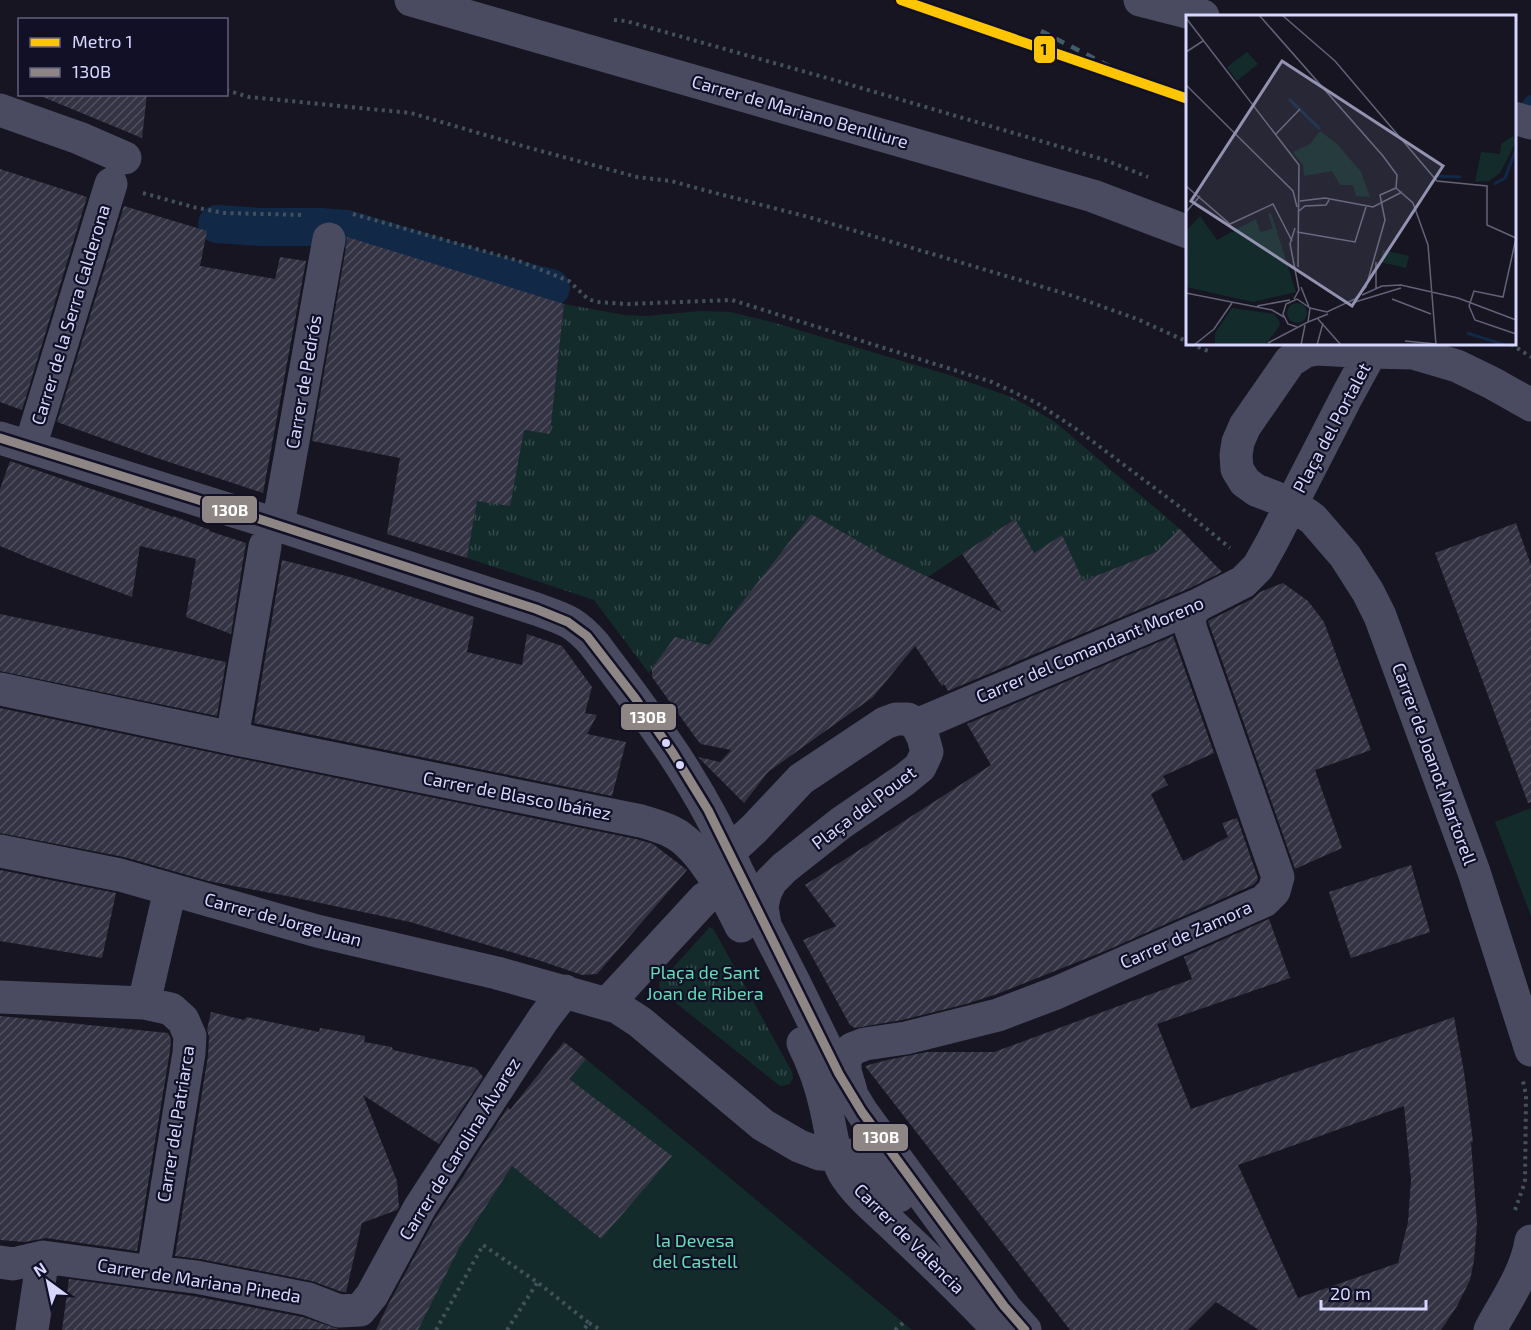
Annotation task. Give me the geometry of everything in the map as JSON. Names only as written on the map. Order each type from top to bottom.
[{"type":"street","name":"Carrer de Mariano Benlliure","points":[[411,0],[1093,196],[1186,231]]},
{"type":"street","points":[[1140,0],[1199,15]]},
{"type":"street","points":[[0,110],[79,138],[118,171]]},
{"type":"street","points":[[1516,118],[1531,123]]},
{"type":"street","name":"Carrer de la Serra Calderona","points":[[8,442],[118,171]]},
{"type":"street","name":"Carrer de Pedrós","points":[[232,738],[337,227]]},
{"type":"street","points":[[1316,346],[1371,352],[1413,352],[1457,366],[1531,405]]},
{"type":"street","name":"Plaça del Portalet","points":[[1292,504],[1245,482],[1237,469],[1236,455],[1238,442],[1245,426],[1290,361],[1316,346]]},
{"type":"street","name":"Plaça del Portalet","points":[[1258,567],[1371,352]]},
{"type":"street","points":[[8,442],[272,535],[536,609],[570,621],[594,644],[659,732],[701,797],[714,873]]},
{"type":"street","name":"Carrer de Joanot Martorell","points":[[1292,504],[1313,519],[1346,556],[1380,616],[1479,886],[1528,1058]]},
{"type":"street","name":"Carrer del Comandant Moreno","points":[[917,724],[1198,605],[1243,582],[1258,567]]},
{"type":"street","name":"Carrer de Zamora","points":[[865,1044],[906,1038],[998,1015],[1056,993],[1264,901],[1274,891],[1278,877],[1188,620],[1191,612],[1198,605]]},
{"type":"street","name":"Carrer de Blasco Ibáñez","points":[[0,689],[641,821],[669,830],[685,840],[714,873],[810,1056],[839,1100],[836,1155]]},
{"type":"street","points":[[608,1003],[714,873],[801,779],[885,723],[896,719],[908,719],[917,724]]},
{"type":"street","name":"Plaça del Pouet","points":[[765,925],[762,907],[771,881],[841,823],[920,767],[927,752],[917,724]]},
{"type":"street","name":"Carrer de Jorge Juan","points":[[0,851],[120,875],[317,931],[566,991]]},
{"type":"street","name":"Carrer de València","points":[[714,873],[737,871],[830,1055],[839,1100],[862,1112],[1009,1322]]},
{"type":"street","points":[[1479,886],[1507,941],[1531,970]]},
{"type":"street","points":[[144,1003],[171,890]]},
{"type":"street","points":[[566,991],[617,1007],[640,1022],[763,1125],[799,1146],[820,1154],[836,1155]]},
{"type":"street","name":"Carrer de Carolina Álvarez","points":[[360,1310],[372,1295],[420,1207],[544,1018],[566,991]]},
{"type":"street","name":"Carrer del Patriarca","points":[[0,997],[144,1003],[171,1009],[183,1020],[190,1036],[189,1053],[153,1272]]},
{"type":"street","points":[[796,1030],[811,1049],[819,1054],[830,1055],[865,1044]]},
{"type":"street","points":[[781,1136],[801,1137],[819,1126],[839,1100],[845,1059],[852,1049],[865,1044]]},
{"type":"street","name":"Carrer de València","points":[[836,1155],[853,1185],[966,1296],[1009,1322]]},
{"type":"street","points":[[1490,1330],[1521,1272],[1526,1240]]},
{"type":"street","points":[[32,1330],[43,1257]]},
{"type":"street","name":"Carrer de Mariana Pineda","points":[[0,1262],[13,1264],[43,1257],[196,1277],[308,1299],[339,1311],[360,1310]]},
{"type":"street","points":[[1509,1330],[1531,1294]]},
{"type":"path","points":[[228,91],[249,97],[411,113],[637,177],[671,181],[812,218],[1073,296],[1186,342]]},
{"type":"path","points":[[118,171],[193,207],[224,213],[304,215]]},
{"type":"path","points":[[337,227],[353,214],[374,219],[519,261],[569,281],[588,299],[597,302],[628,304],[732,300],[992,382],[1037,403],[1076,429],[1180,507],[1240,556],[1258,567]]},
{"type":"path","points":[[1194,345],[1208,351]]},
{"type":"path","points":[[1513,345],[1531,357]]},
{"type":"path","points":[[1526,1240],[1528,1058]]},
{"type":"path","points":[[436,1330],[483,1245],[601,1330]]},
{"type":"path","points":[[507,1330],[537,1282]]},
{"type":"path","points":[[584,1330],[589,1323]]},
{"type":"path","points":[[895,1330],[903,1323]]},
{"type":"green space","points":[[564,304],[624,315],[647,316],[701,311],[730,312],[775,323],[949,375],[1011,397],[1055,422],[1180,529],[1156,552],[1083,581],[1061,536],[1034,553],[1014,519],[928,577],[886,557],[811,514],[709,645],[675,637],[649,673],[594,600],[467,558],[477,501],[524,430],[550,434]]},
{"type":"green space","points":[[1531,808],[1531,916],[1495,822]]},
{"type":"green space","name":"Plaça de Sant Joan de Ribera","points":[[710,927],[714,930],[792,1072],[793,1078],[790,1084],[780,1086],[660,989],[659,983]]},
{"type":"green space","name":"la Devesa del Castell","points":[[586,1059],[912,1330],[418,1330],[459,1247],[512,1166],[601,1239],[569,1079]]},
{"type":"building","points":[[40,96],[147,96],[142,138]]},
{"type":"building","points":[[0,169],[87,197],[22,410],[0,402]]},
{"type":"building","points":[[124,206],[207,231],[200,266],[275,279],[280,257],[306,261],[263,493],[57,422]]},
{"type":"building","points":[[347,237],[564,304],[550,434],[524,430],[510,506],[477,501],[467,558],[387,534],[400,458],[312,441]]},
{"type":"building","points":[[10,461],[246,543],[231,634],[186,617],[196,559],[140,546],[132,597],[0,546],[0,489]]},
{"type":"building","points":[[811,514],[886,557],[1002,612],[962,554],[1015,519],[1034,553],[1062,535],[1083,581],[1156,552],[1180,529],[1222,572],[1190,588],[948,691],[944,684],[942,686],[915,646],[873,697],[768,772],[744,803],[698,757],[720,762],[731,750],[701,744],[698,741],[652,677],[652,668],[675,637],[709,645]]},
{"type":"building","points":[[1516,523],[1531,565],[1531,802],[1528,803],[1435,553]]},
{"type":"building","points":[[282,560],[350,577],[474,617],[467,652],[522,665],[527,634],[562,646],[592,687],[585,713],[597,715],[587,734],[626,742],[612,796],[254,723]]},
{"type":"building","points":[[1283,583],[1308,601],[1324,622],[1371,750],[1315,770],[1342,848],[1295,869],[1208,621],[1252,599],[1260,592]]},
{"type":"building","points":[[0,614],[226,662],[217,716],[0,671]]},
{"type":"building","points":[[1173,636],[1214,753],[1163,776],[1168,785],[1151,794],[1183,861],[1228,837],[1222,823],[1237,818],[1258,878],[1257,881],[1253,885],[1110,949],[997,994],[902,1020],[855,1028],[850,1025],[803,940],[836,926],[805,885],[991,765],[967,724]]},
{"type":"building","points":[[0,708],[636,839],[653,844],[687,870],[597,974],[582,975],[410,922],[208,881],[124,857],[0,833]]},
{"type":"building","points":[[1411,865],[1430,932],[1351,958],[1329,892]]},
{"type":"building","points":[[0,870],[116,893],[102,958],[0,941]]},
{"type":"building","points":[[1269,919],[1290,978],[1157,1024],[1191,1109],[1454,1017],[1473,1142],[1471,1142],[1477,1223],[1470,1280],[1441,1330],[1259,1330],[1216,1302],[1188,1330],[1070,1330],[865,1066],[927,1052],[994,1052],[1192,979],[1184,957]],"holes":[[[1404,1106],[1411,1180],[1408,1222],[1398,1263],[1298,1298],[1238,1165]]]},
{"type":"building","points":[[211,1012],[244,1020],[247,1017],[319,1032],[320,1028],[365,1036],[364,1042],[476,1068],[483,1077],[439,1144],[363,1095],[397,1181],[399,1207],[397,1210],[362,1223],[346,1292],[312,1281],[175,1256],[208,1056],[207,1030]]},
{"type":"building","points":[[0,1016],[168,1033],[171,1039],[170,1051],[137,1251],[46,1238],[25,1242],[0,1240]]},
{"type":"building","points":[[564,1042],[586,1059],[569,1079],[672,1156],[601,1239],[512,1166],[459,1248],[418,1330],[376,1330],[436,1217],[508,1107],[510,1110]]},
{"type":"building","points":[[69,1279],[193,1296],[303,1317],[338,1329],[62,1330]]},
{"type":"waterway","points":[[1520,111],[1531,100]]},
{"type":"waterway","points":[[217,224],[347,229],[495,274],[551,288]]},
{"type":"railway","points":[[1041,31],[1140,82]]},
{"type":"metro line","name":"1","points":[[901,0],[1186,98]]},
{"type":"transit line","name":"130B","points":[[0,438],[536,609],[568,622],[587,636],[635,698],[673,753],[708,810],[839,1074],[862,1112],[1004,1306],[1025,1330]]}]
